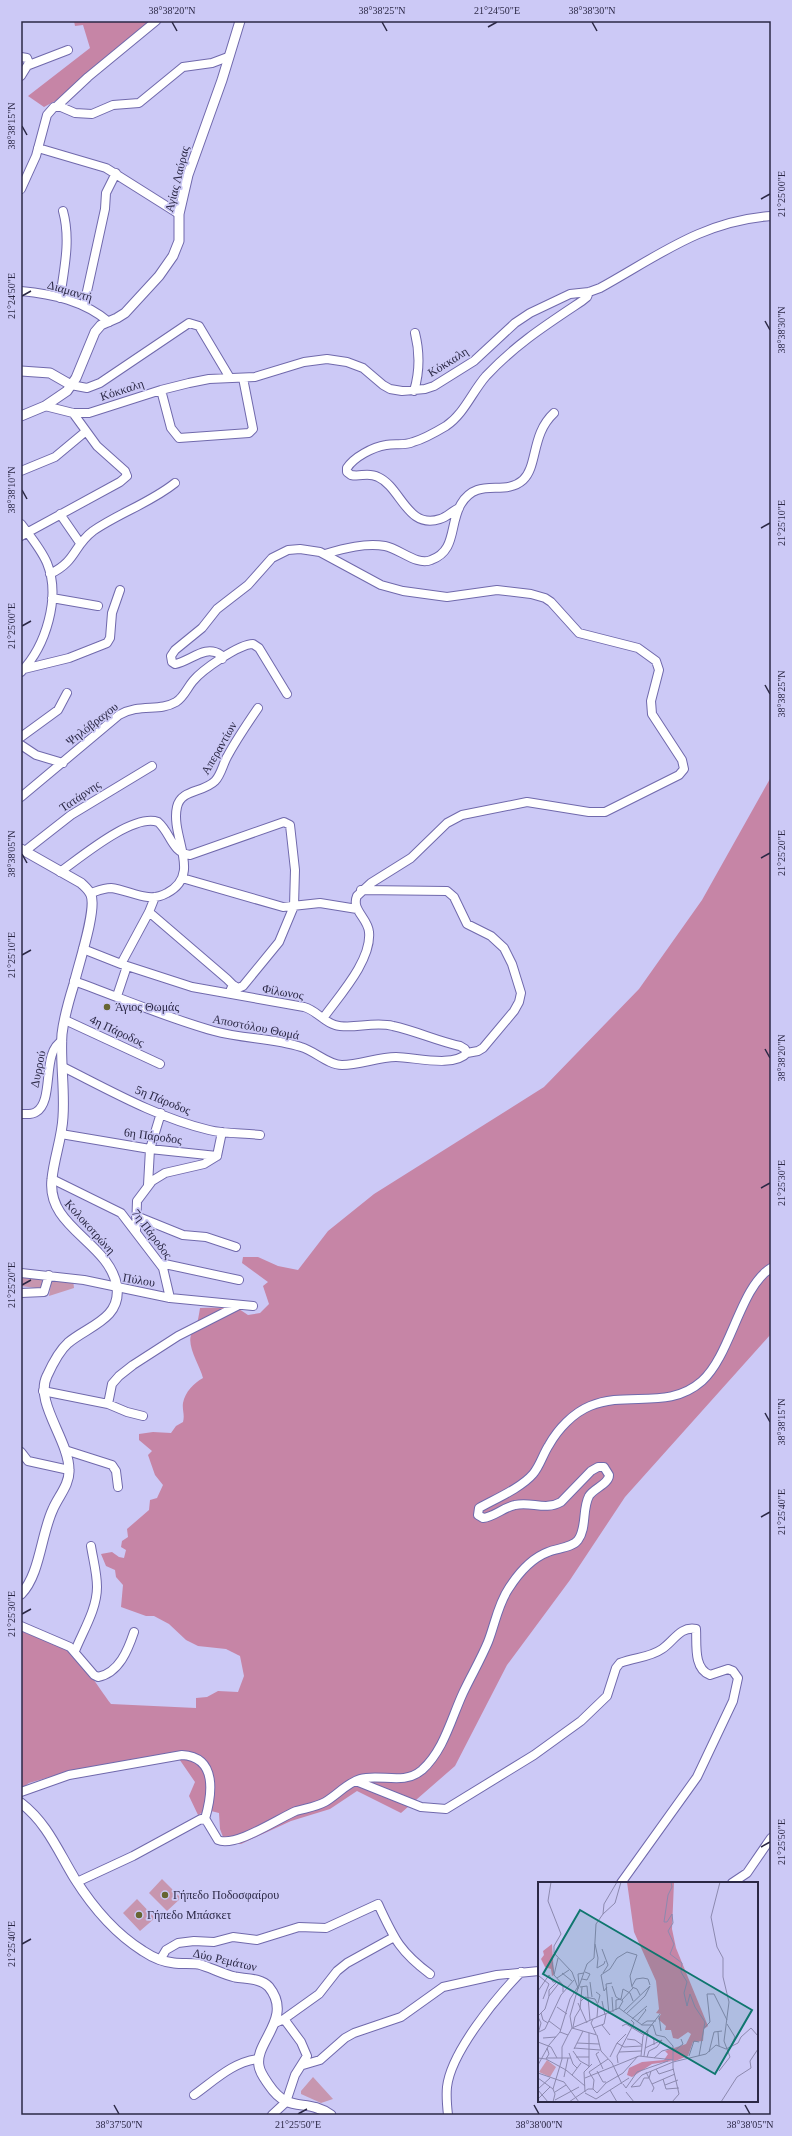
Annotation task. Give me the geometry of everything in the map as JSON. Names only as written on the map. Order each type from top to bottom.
[{"type":"street","points":[[21,189],[23,179],[38,148],[47,115],[52,108],[57,106],[88,77],[156,21]]},
{"type":"street","name":"Αγίας Λαύρας","points":[[109,322],[118,318],[124,313],[157,279],[169,263],[179,241],[179,214],[194,156],[222,80],[240,21]]},
{"type":"street","points":[[21,76],[28,65],[68,50]]},
{"type":"street","points":[[23,57],[28,60],[28,65]]},
{"type":"street","points":[[57,106],[75,113],[92,114],[113,105],[139,103],[183,67],[212,63],[228,57]]},
{"type":"street","points":[[38,148],[94,163],[116,173],[179,214]]},
{"type":"street","points":[[84,305],[105,209],[106,193],[116,173]]},
{"type":"street","points":[[60,298],[67,248],[66,224],[63,211]]},
{"type":"street","name":"Κόκκαλη","points":[[45,406],[73,413],[98,410],[161,390],[209,379],[243,378],[304,362],[332,359],[363,368],[390,389],[414,391],[434,386],[470,364],[515,323],[530,313],[570,294],[589,292],[600,288],[693,235],[740,220],[771,216]]},
{"type":"street","name":"Διαμαντή","points":[[21,291],[60,298],[84,305],[98,313],[109,322]]},
{"type":"street","points":[[459,508],[436,520],[427,520],[416,517],[407,509],[387,482],[370,474],[351,476],[347,472],[347,468],[356,460],[376,448],[386,445],[412,443],[446,426],[460,412],[479,384],[507,356],[545,324],[582,301],[587,297],[589,292]]},
{"type":"street","points":[[21,416],[45,406],[64,394],[76,378],[92,337],[99,326],[109,322]]},
{"type":"street","points":[[21,371],[50,373],[71,385],[87,388],[100,383],[189,322],[199,326],[230,378]]},
{"type":"street","points":[[414,391],[418,374],[419,355],[415,332]]},
{"type":"street","points":[[161,390],[171,428],[179,438],[248,433],[253,429],[243,378]]},
{"type":"street","points":[[24,534],[120,482],[127,476],[125,471],[106,455],[85,432],[73,413]]},
{"type":"street","points":[[325,554],[346,548],[377,545],[400,551],[419,561],[431,560],[443,554],[448,548],[459,508],[465,498],[475,491],[484,488],[513,486],[524,480],[530,470],[538,435],[547,420],[554,413]]},
{"type":"street","points":[[21,471],[55,457],[85,432]]},
{"type":"street","points":[[50,574],[68,562],[80,543],[97,529],[160,495],[175,483]]},
{"type":"street","points":[[60,514],[80,543]]},
{"type":"street","points":[[21,524],[24,534],[45,558],[50,574],[52,598],[47,628],[23,671]]},
{"type":"street","points":[[222,659],[221,655],[213,651],[198,654],[175,664],[172,662],[171,656],[175,650],[202,628],[217,609],[248,585],[268,562],[278,554],[288,550],[300,549],[325,554],[366,578],[381,585],[403,592],[453,597],[497,590],[540,596],[555,606],[579,633],[628,645],[646,653],[656,661],[659,670],[651,701],[652,714],[682,760],[684,768],[680,775],[605,812],[589,812],[527,802],[462,815],[447,823],[411,858],[361,890],[356,898],[356,909],[369,930],[367,948],[357,971],[324,1018]]},
{"type":"street","points":[[23,671],[69,658],[107,643],[110,638],[112,613],[120,590]]},
{"type":"street","points":[[52,598],[98,606]]},
{"type":"street","name":"Ψηλόβραχου","points":[[21,796],[124,713],[138,708],[164,706],[176,702],[194,679],[243,646],[252,644],[256,646],[265,656],[287,694]]},
{"type":"street","points":[[21,738],[58,710],[67,693]]},
{"type":"street","name":"Απεραντίων","points":[[182,878],[185,867],[175,822],[178,802],[186,794],[205,787],[216,780],[238,737],[258,708]]},
{"type":"street","points":[[21,745],[36,755],[62,763]]},
{"type":"street","name":"Τατάρνης","points":[[23,850],[71,815],[152,766]]},
{"type":"street","points":[[60,872],[117,832],[147,822],[155,821],[160,824],[177,849],[183,854],[197,854],[284,822],[291,827],[295,881],[294,906],[279,942],[244,986],[238,988],[233,985],[149,912]]},
{"type":"street","points":[[23,850],[81,883],[91,893],[112,888],[140,896],[155,897],[172,891],[182,878],[278,906],[320,903],[356,909]]},
{"type":"street","name":"Αποστόλου Θωμά","points":[[74,981],[183,1022],[216,1032],[275,1041],[301,1047],[337,1064],[345,1065],[378,1058],[396,1057],[441,1060],[478,1051],[509,1018],[519,1002],[520,986],[504,948],[491,936],[467,924],[454,897],[447,891],[361,890]]},
{"type":"street","name":"Κολοκοτρώνη","points":[[91,893],[92,908],[65,1020],[62,1041],[62,1134],[52,1179],[52,1197],[56,1208],[104,1260],[112,1273],[117,1288]]},
{"type":"street","points":[[117,996],[124,965],[155,897]]},
{"type":"street","name":"Φίλωνος","points":[[83,949],[124,965],[192,987],[304,1007],[337,1026],[369,1024],[394,1026],[466,1048],[464,1055]]},
{"type":"street","points":[[228,994],[233,985]]},
{"type":"street","name":"4η Πάροδος","points":[[65,1020],[160,1064]]},
{"type":"street","name":"Δυρρού","points":[[21,1114],[34,1113],[40,1108],[44,1099],[54,1048],[62,1041]]},
{"type":"street","name":"5η Πάροδος","points":[[63,1067],[161,1113],[197,1126],[222,1132],[260,1135]]},
{"type":"street","points":[[148,1185],[150,1149],[161,1113]]},
{"type":"street","points":[[136,1231],[137,1201],[148,1185],[165,1173],[204,1164],[218,1156],[222,1132]]},
{"type":"street","name":"6η Πάροδος","points":[[62,1134],[150,1149],[218,1156]]},
{"type":"street","name":"7η Πάροδος","points":[[52,1179],[121,1213],[160,1263],[165,1274],[170,1298]]},
{"type":"street","points":[[136,1216],[183,1235],[206,1237],[236,1247]]},
{"type":"street","points":[[160,1263],[239,1280]]},
{"type":"street","points":[[21,1792],[55,1779],[81,1772],[189,1755],[198,1760],[210,1777],[211,1794],[205,1819],[218,1840],[230,1841],[293,1813],[324,1802],[356,1781],[366,1778],[408,1778],[416,1774],[427,1764],[447,1734],[463,1694],[488,1641],[508,1588],[522,1570],[539,1556],[569,1546],[578,1540],[583,1527],[586,1503],[593,1491],[609,1478],[609,1474],[604,1467],[595,1468],[561,1502],[555,1505],[542,1507],[516,1504],[483,1518],[478,1515],[479,1508],[532,1475],[549,1444],[566,1423],[582,1410],[617,1399],[663,1399],[674,1397],[685,1392],[703,1380],[711,1371],[758,1279],[771,1268]]},
{"type":"street","name":"Πύλου","points":[[21,1273],[84,1280],[170,1298],[253,1306]]},
{"type":"street","points":[[21,1293],[39,1294],[46,1290],[49,1275]]},
{"type":"street","points":[[21,1594],[30,1581],[51,1513],[69,1478],[70,1470],[65,1450],[43,1391],[43,1385],[48,1372],[65,1347],[106,1318],[117,1300],[117,1288]]},
{"type":"street","points":[[108,1404],[112,1384],[119,1376],[133,1365],[178,1336],[210,1318],[238,1305]]},
{"type":"street","points":[[43,1391],[108,1404],[127,1412],[144,1416]]},
{"type":"street","points":[[65,1450],[112,1465],[116,1471],[118,1487]]},
{"type":"street","points":[[21,1452],[24,1462],[70,1470]]},
{"type":"street","points":[[75,1651],[92,1612],[96,1596],[96,1578],[91,1546]]},
{"type":"street","points":[[21,1626],[63,1644],[75,1651],[94,1675],[101,1676],[124,1659],[134,1632]]},
{"type":"street","points":[[356,1781],[421,1807],[446,1809],[534,1755],[581,1721],[607,1696],[616,1668],[620,1663],[651,1655],[664,1648],[682,1631],[689,1628],[696,1628],[698,1658],[704,1671],[710,1675],[728,1669],[733,1671],[738,1678],[733,1700],[697,1777],[622,1882]]},
{"type":"street","name":"Δύο Ρεμάτων","points":[[21,1803],[38,1818],[50,1833],[77,1882],[100,1912],[123,1936],[141,1950],[160,1960],[173,1963],[197,1964],[219,1973],[264,1983],[275,1997],[276,2010],[275,2022],[258,2059]]},
{"type":"street","points":[[77,1882],[205,1819]]},
{"type":"street","points":[[734,1882],[747,1873],[771,1838]]},
{"type":"street","points":[[160,1960],[166,1950],[178,1943],[194,1941],[214,1942],[233,1937],[257,1940],[299,1927],[326,1928],[378,1904],[394,1937],[405,1954],[430,1974]]},
{"type":"street","points":[[275,2022],[284,2019],[319,1994],[333,1975],[343,1965],[394,1937]]},
{"type":"street","points":[[302,2065],[320,2060],[345,2038],[354,2033],[397,2019],[443,1987],[484,1977],[538,1970]]},
{"type":"street","points":[[448,2115],[447,2088],[452,2070],[488,2009],[521,1972]]},
{"type":"street","points":[[272,2115],[286,2102],[295,2075],[307,2056],[306,2050],[284,2019]]},
{"type":"street","points":[[194,2095],[232,2067],[247,2060],[258,2059],[262,2074],[276,2095],[286,2102],[317,2107],[331,2115]]},
{"type":"shaded area","points":[[74,21],[151,21],[57,100],[44,107],[28,96],[90,48],[83,25],[75,26]]},
{"type":"shaded area","points":[[771,777],[771,1334],[625,1497],[570,1580],[507,1665],[455,1766],[401,1813],[357,1791],[330,1809],[291,1821],[241,1844],[230,1844],[223,1837],[220,1829],[219,1813],[207,1810],[198,1815],[189,1796],[195,1782],[175,1753],[74,1770],[29,1783],[21,1789],[21,1631],[68,1651],[82,1665],[111,1704],[196,1708],[196,1698],[207,1697],[218,1691],[238,1692],[244,1676],[240,1656],[226,1649],[198,1646],[186,1640],[169,1624],[154,1616],[146,1616],[121,1607],[123,1585],[116,1577],[115,1570],[106,1566],[101,1554],[112,1552],[119,1557],[124,1558],[126,1550],[121,1547],[122,1541],[128,1537],[127,1529],[149,1510],[150,1500],[157,1498],[163,1485],[155,1475],[148,1455],[152,1451],[139,1440],[139,1434],[153,1432],[171,1433],[176,1426],[183,1422],[184,1399],[193,1385],[203,1378],[192,1351],[190,1340],[191,1334],[197,1325],[200,1308],[236,1307],[248,1315],[260,1313],[269,1304],[263,1286],[268,1282],[242,1263],[243,1257],[258,1257],[278,1266],[298,1270],[328,1231],[374,1194],[544,1087],[639,989],[702,900]]},
{"type":"shaded area","points":[[21,1275],[45,1275],[43,1289],[21,1286]]},
{"type":"shaded area","points":[[52,1277],[73,1279],[74,1288],[49,1296]]},
{"type":"shaded area","name":"Γήπεδο Ποδοσφαίρου","points":[[162,1879],[181,1898],[167,1911],[149,1893]]},
{"type":"shaded area","name":"Γήπεδο Μπάσκετ","points":[[137,1899],[155,1918],[140,1931],[123,1913]]},
{"type":"shaded area","points":[[313,2077],[333,2099],[321,2103],[301,2094],[301,2091]]},
{"type":"place","name":"Άγιος Θωμάς","points":[[107,1007]]},
{"type":"place","name":"Γήπεδο Ποδοσφαίρου","points":[[165,1895]]},
{"type":"place","name":"Γήπεδο Μπάσκετ","points":[[139,1915]]}]
